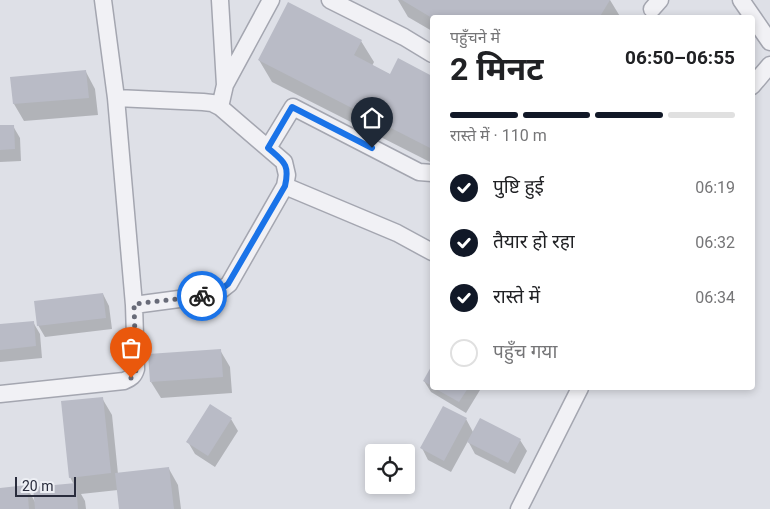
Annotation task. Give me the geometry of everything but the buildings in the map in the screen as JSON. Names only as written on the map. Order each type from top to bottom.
[{"type":"street","points":[[0,394],[124,381],[135,374],[134,304],[116,98],[103,0]]},
{"type":"street","points":[[220,0],[225,85]]},
{"type":"street","points":[[220,107],[225,85],[271,0]]},
{"type":"street","points":[[330,0],[404,37],[430,53]]},
{"type":"street","points":[[741,0],[751,15]]},
{"type":"street","points":[[755,20],[770,42]]},
{"type":"street","points":[[755,82],[770,65]]},
{"type":"street","points":[[116,98],[212,103],[220,107],[284,162],[288,175],[285,186],[228,284],[220,291],[209,295],[134,304]]},
{"type":"street","points":[[268,148],[292,107],[419,172],[430,173]]},
{"type":"street","points":[[285,186],[397,233],[430,251]]},
{"type":"street","points":[[519,509],[579,390]]},
{"type":"way so far","points":[[131,378],[136,370],[134,304],[202,296]]},
{"type":"route","points":[[202,296],[220,291],[228,284],[285,186],[288,175],[284,162],[268,148],[292,107],[372,148]]}]
